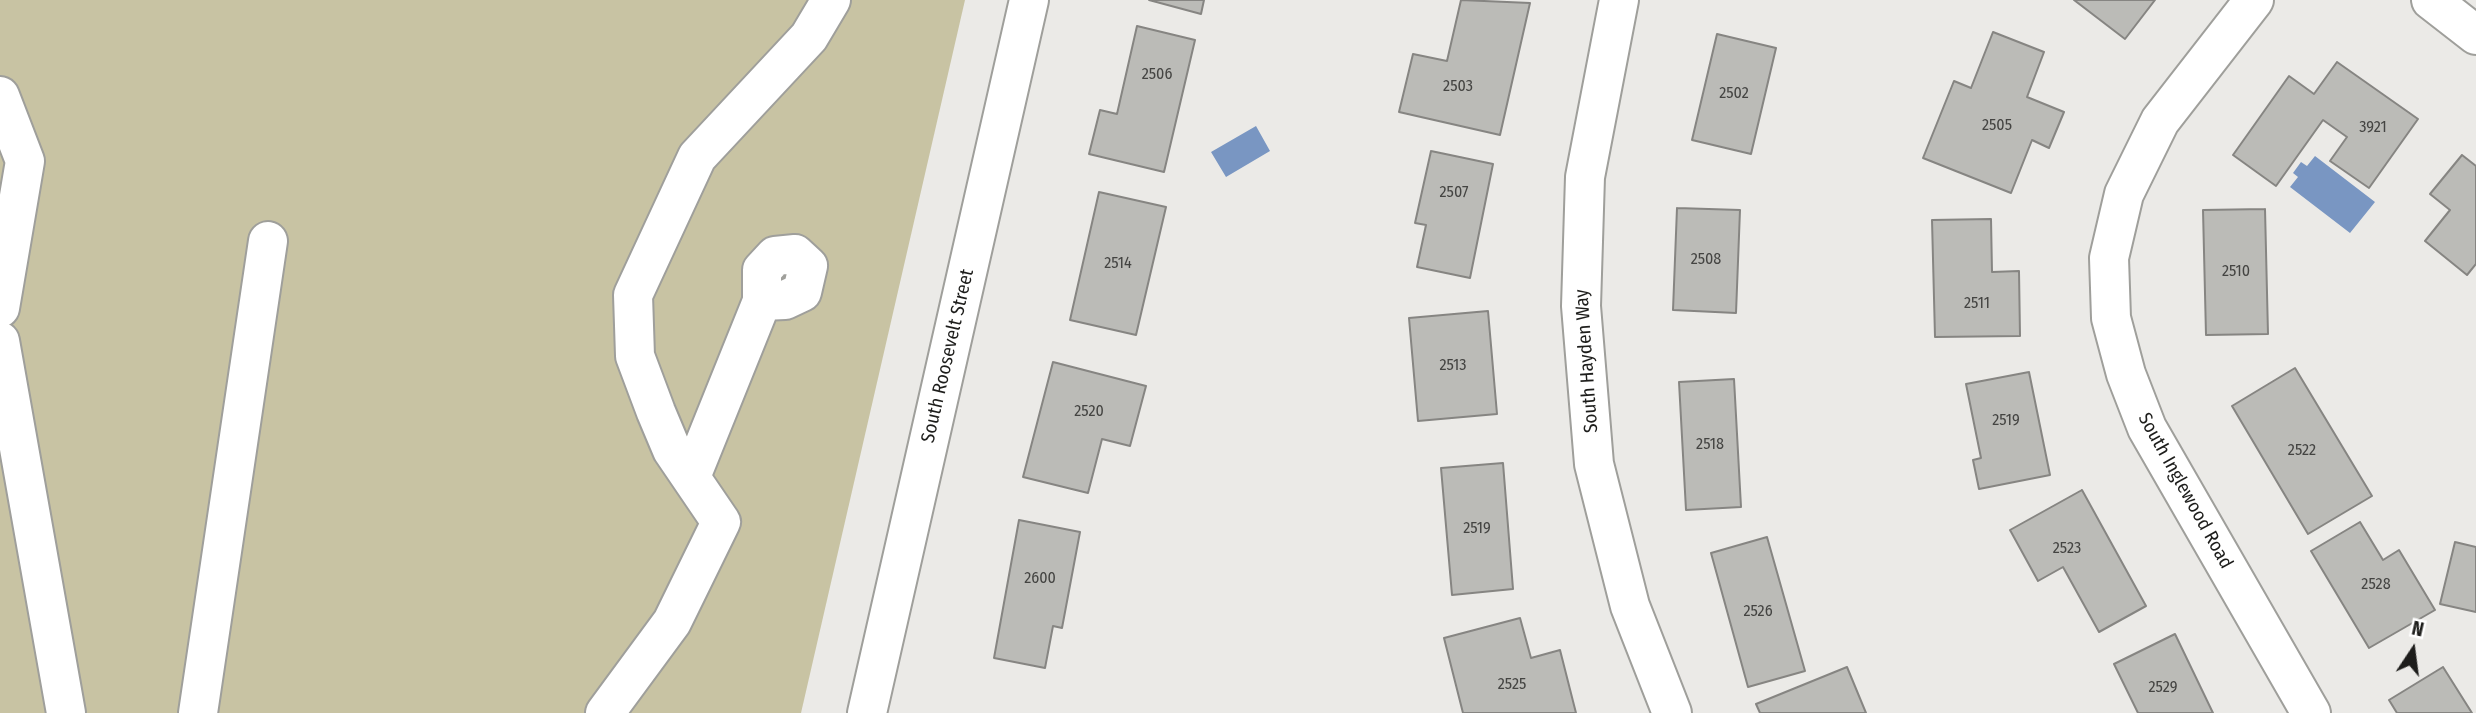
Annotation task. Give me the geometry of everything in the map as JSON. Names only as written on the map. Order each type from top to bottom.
[{"type":"street","points":[[606,713],[672,622],[721,522],[672,450],[635,356],[633,295],[696,157],[809,37],[831,0]]},
{"type":"street","name":"South Roosevelt Street","points":[[867,713],[1029,0]]},
{"type":"street","name":"South Hayden Way","points":[[1619,0],[1585,177],[1581,306],[1594,464],[1630,606],[1672,713]]},
{"type":"street","name":"South Inglewood Road","points":[[2254,0],[2160,121],[2124,194],[2109,258],[2111,318],[2126,374],[2147,428],[2311,713]]},
{"type":"street","points":[[2431,0],[2476,35]]},
{"type":"street","points":[[0,96],[25,161],[0,308]]},
{"type":"street","points":[[198,713],[268,241]]},
{"type":"street","points":[[691,477],[762,301]]},
{"type":"street","points":[[0,341],[66,713]]},
{"type":"shaded area","points":[[0,0],[965,0],[801,713],[0,713]]},
{"type":"water","points":[[1256,126],[1270,151],[1226,177],[1211,152]]},
{"type":"water","points":[[2315,156],[2375,202],[2350,233],[2290,187],[2298,177],[2293,173],[2301,162],[2307,166]]},
{"type":"building","points":[[1149,0],[1204,0],[1201,14]]},
{"type":"building","points":[[1461,0],[1530,3],[1500,135],[1399,112],[1413,54],[1447,61]]},
{"type":"building","points":[[2074,0],[2155,0],[2125,39]]},
{"type":"building","points":[[1137,26],[1195,40],[1164,172],[1089,154],[1100,110],[1117,114]]},
{"type":"building","points":[[1993,32],[2044,52],[2027,97],[2064,112],[2049,148],[2032,140],[2011,193],[1923,158],[1954,81],[1971,88]]},
{"type":"building","points":[[1717,34],[1776,48],[1751,154],[1692,140]]},
{"type":"building","points":[[2337,62],[2418,119],[2369,188],[2330,161],[2347,137],[2323,120],[2276,186],[2233,155],[2289,76],[2314,94]]},
{"type":"building","points":[[1431,151],[1493,164],[1470,278],[1417,267],[1426,225],[1415,223]]},
{"type":"building","points":[[2462,155],[2476,166],[2476,264],[2467,275],[2425,241],[2450,210],[2430,194]]},
{"type":"building","points":[[1099,192],[1166,207],[1136,335],[1070,320]]},
{"type":"building","points":[[1677,208],[1740,210],[1736,313],[1673,310]]},
{"type":"building","points":[[2265,209],[2268,334],[2206,335],[2203,210]]},
{"type":"building","points":[[1991,219],[1992,272],[2019,271],[2020,336],[1935,337],[1932,220]]},
{"type":"building","points":[[1488,311],[1497,414],[1418,421],[1409,318]]},
{"type":"building","points":[[1053,362],[1146,386],[1130,446],[1102,439],[1088,493],[1023,477]]},
{"type":"building","points":[[2295,368],[2372,496],[2308,534],[2232,406]]},
{"type":"building","points":[[2029,372],[2050,475],[1979,489],[1973,460],[1981,458],[1966,384]]},
{"type":"building","points":[[1734,379],[1741,507],[1686,510],[1679,382]]},
{"type":"building","points":[[1503,463],[1513,589],[1452,595],[1441,468]]},
{"type":"building","points":[[2082,490],[2146,606],[2099,632],[2063,567],[2038,581],[2010,530]]},
{"type":"building","points":[[1019,520],[1080,532],[1062,628],[1053,626],[1045,668],[994,658]]},
{"type":"building","points":[[2360,522],[2383,560],[2399,550],[2435,610],[2369,648],[2311,551]]},
{"type":"building","points":[[1767,537],[1805,671],[1748,687],[1711,553]]},
{"type":"building","points":[[2455,542],[2476,547],[2476,612],[2440,604]]},
{"type":"building","points":[[1520,618],[1531,658],[1560,650],[1576,713],[1463,713],[1444,638]]},
{"type":"building","points":[[2175,634],[2213,713],[2138,713],[2114,664]]},
{"type":"building","points":[[1847,667],[1866,713],[1760,713],[1756,704]]},
{"type":"building","points":[[2443,667],[2472,713],[2397,713],[2389,700]]}]
